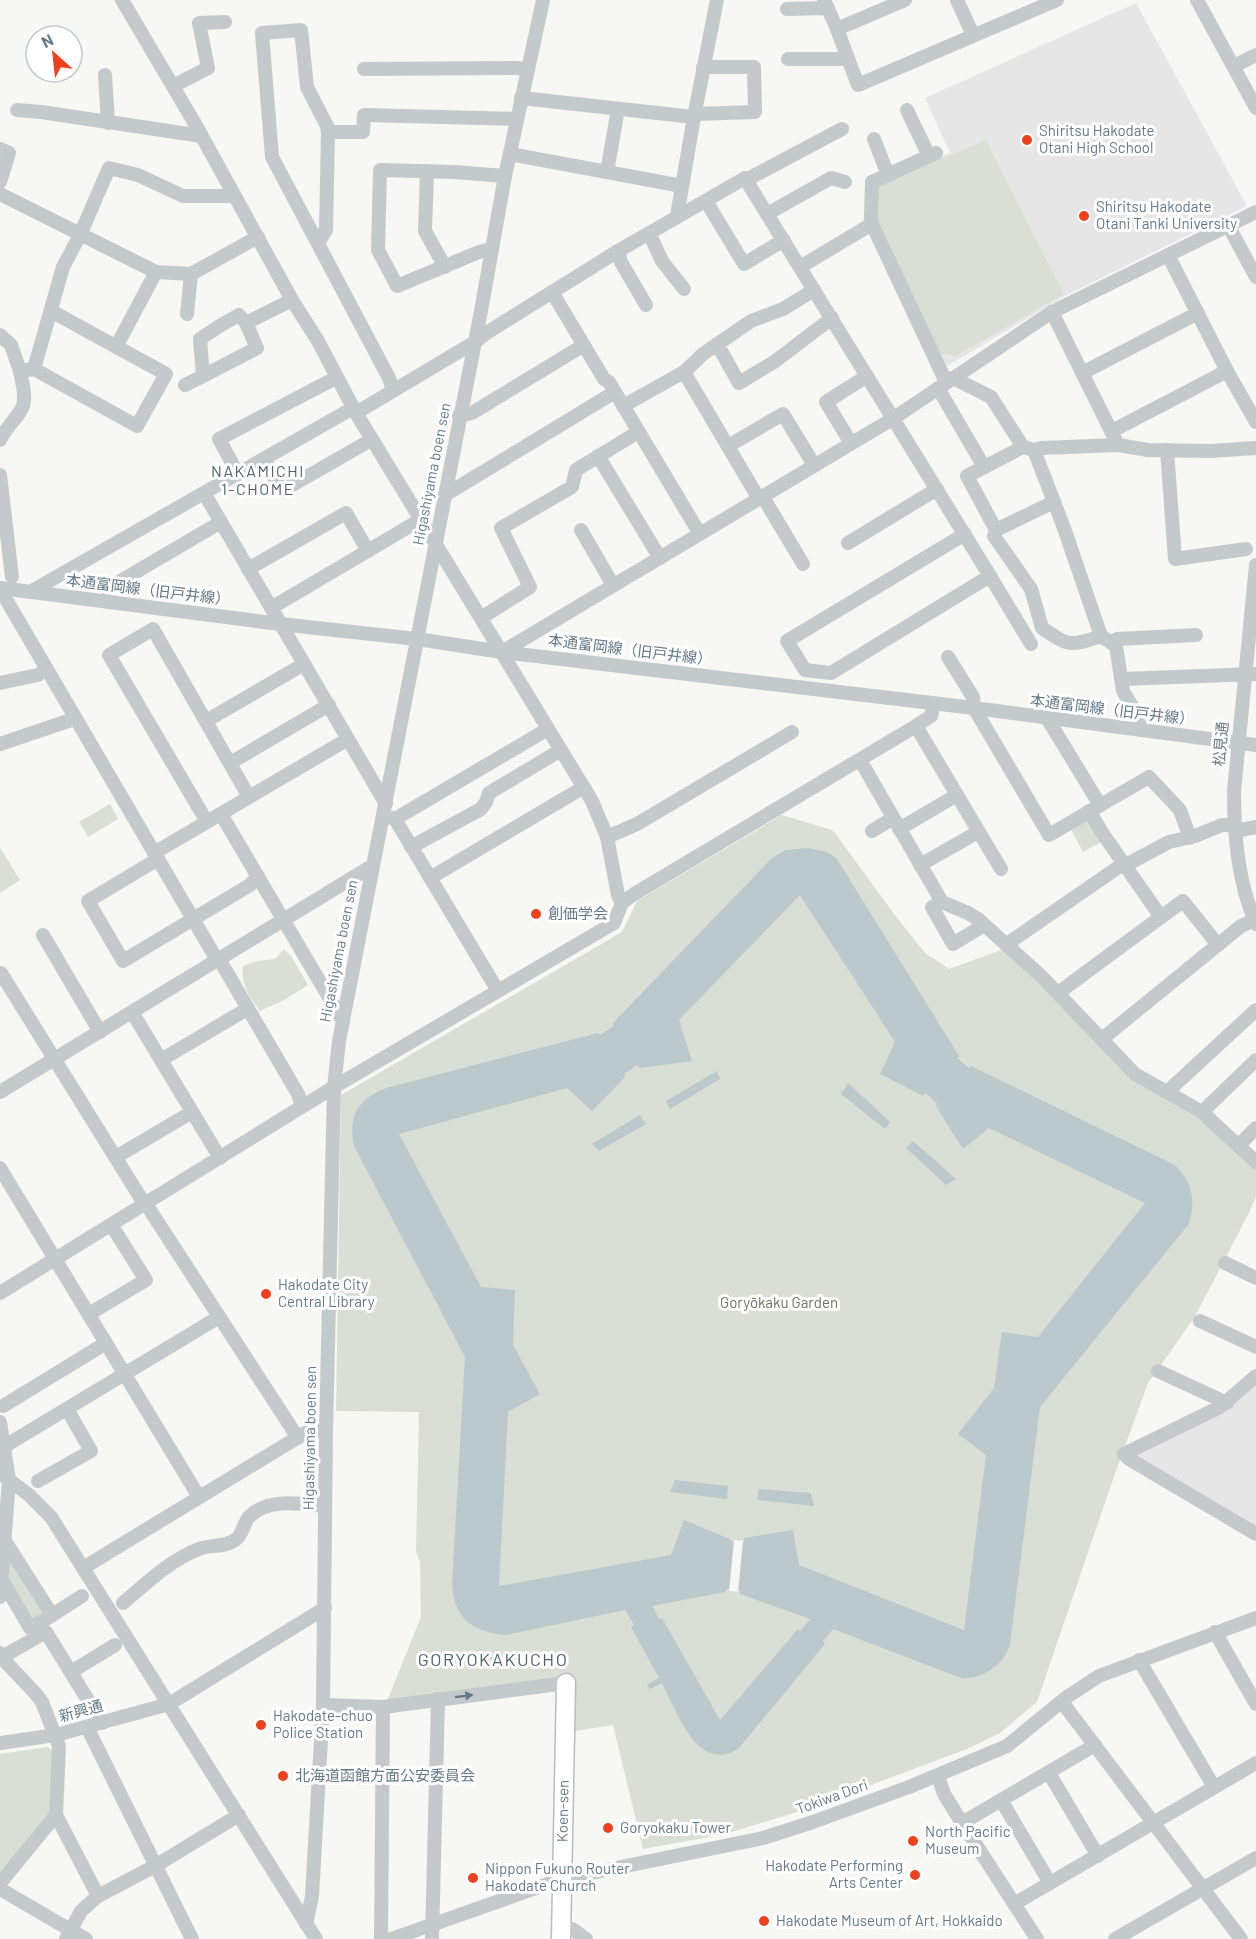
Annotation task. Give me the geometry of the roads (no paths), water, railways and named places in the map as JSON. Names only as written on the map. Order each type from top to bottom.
[{"type":"main road","name":"Koen-sen","points":[[562,1934],[566,1683]]},
{"type":"street","points":[[122,0],[202,136],[291,300],[309,326],[355,411],[584,787],[607,837],[618,895],[622,903]]},
{"type":"street","name":"Higashiyama boen sen","points":[[306,1924],[312,1896],[323,1705],[326,1432],[334,1087],[343,1021],[372,866],[388,813],[417,639],[446,495],[459,416],[505,176],[543,0]]},
{"type":"street","points":[[677,216],[717,0]]},
{"type":"street","points":[[837,29],[905,0]]},
{"type":"street","points":[[957,0],[973,35]]},
{"type":"street","points":[[787,9],[826,4],[858,85],[1040,3],[1058,0]]},
{"type":"street","points":[[1201,1],[1256,108]]},
{"type":"street","points":[[173,86],[208,68],[199,23],[225,22]]},
{"type":"street","points":[[318,243],[326,230],[328,132],[307,87],[302,30],[262,33],[272,157],[389,378],[393,390]]},
{"type":"street","points":[[1234,66],[1256,55]]},
{"type":"street","points":[[788,59],[848,59]]},
{"type":"street","points":[[521,98],[694,116],[755,112],[754,67],[703,68]]},
{"type":"street","points":[[364,69],[518,68],[528,70]]},
{"type":"street","points":[[105,75],[108,123]]},
{"type":"street","points":[[607,172],[618,109]]},
{"type":"street","points":[[17,110],[202,136]]},
{"type":"street","points":[[907,110],[933,154],[872,182],[872,224],[984,467]]},
{"type":"street","points":[[328,132],[363,132],[364,115],[517,119]]},
{"type":"street","points":[[30,592],[264,459],[393,390],[475,342],[677,216],[745,178],[746,180],[842,129]]},
{"type":"street","points":[[874,139],[888,175]]},
{"type":"street","points":[[0,149],[9,153],[0,182]]},
{"type":"street","points":[[510,154],[682,186]]},
{"type":"street","points":[[0,440],[24,402],[27,370],[51,311],[63,267],[80,235],[109,168],[138,174],[183,196],[229,196]]},
{"type":"street","points":[[491,249],[397,286],[378,250],[380,170],[505,176]]},
{"type":"street","points":[[427,171],[425,231],[445,267]]},
{"type":"street","points":[[767,214],[831,178],[845,182]]},
{"type":"street","points":[[746,180],[1031,644]]},
{"type":"street","points":[[0,194],[156,272],[191,274],[258,237]]},
{"type":"street","points":[[706,201],[744,264],[784,240]]},
{"type":"street","points":[[502,652],[894,418],[1052,312],[1256,212]]},
{"type":"street","points":[[800,267],[872,224]]},
{"type":"street","points":[[1228,225],[1256,278]]},
{"type":"street","points":[[649,233],[662,261],[684,290]]},
{"type":"street","points":[[618,251],[621,262],[646,305]]},
{"type":"street","points":[[1168,255],[1227,371],[1256,422]]},
{"type":"street","points":[[116,347],[156,272]]},
{"type":"street","points":[[187,314],[191,274]]},
{"type":"street","points":[[622,406],[684,372],[751,321],[783,309],[814,290]]},
{"type":"street","points":[[552,292],[603,379],[609,382],[700,534]]},
{"type":"street","points":[[246,323],[291,300]]},
{"type":"street","points":[[0,335],[11,345],[27,370],[138,426],[166,374],[51,311]]},
{"type":"street","points":[[1052,312],[1118,444]]},
{"type":"street","points":[[1082,373],[1198,313]]},
{"type":"street","points":[[185,385],[203,376],[257,348],[246,323],[239,315],[200,339],[203,376]]},
{"type":"street","points":[[717,345],[740,383],[774,362],[832,318]]},
{"type":"street","points":[[459,416],[472,413],[584,345]]},
{"type":"street","points":[[1112,431],[1227,371]]},
{"type":"street","points":[[684,372],[803,564]]},
{"type":"street","points":[[851,443],[826,402],[867,376]]},
{"type":"street","points":[[238,474],[219,439],[330,381]]},
{"type":"street","points":[[946,383],[991,397],[1029,449],[1054,502],[1106,639],[1116,646],[1123,691],[1136,713],[1141,730]]},
{"type":"street","points":[[446,495],[615,392]]},
{"type":"street","points":[[728,446],[783,414],[814,465]]},
{"type":"street","points":[[481,618],[530,587],[501,528],[572,487],[576,470],[638,432]]},
{"type":"street","points":[[264,459],[282,491],[364,444]]},
{"type":"street","points":[[996,530],[967,476],[1029,449],[1118,444],[1148,450],[1211,451],[1255,448]]},
{"type":"street","points":[[1167,450],[1175,559],[1246,549]]},
{"type":"street","points":[[598,456],[660,558]]},
{"type":"street","points":[[0,474],[12,577]]},
{"type":"street","points":[[848,543],[937,489]]},
{"type":"street","points":[[204,493],[348,739],[388,813],[498,991]]},
{"type":"street","points":[[1054,502],[996,530],[994,536],[1031,589],[1041,628],[1066,644],[1106,639],[1196,635]]},
{"type":"street","points":[[248,568],[346,513],[368,551]]},
{"type":"street","points":[[271,608],[420,520]]},
{"type":"street","points":[[107,589],[221,522]]},
{"type":"street","points":[[581,530],[613,585]]},
{"type":"street","points":[[965,534],[788,641],[805,670],[831,673],[990,576]]},
{"type":"street","name":"松見通","points":[[1255,922],[1244,890],[1234,828],[1234,791],[1238,742],[1250,674],[1256,565]]},
{"type":"street","points":[[0,589],[74,718],[298,1094],[302,1106]]},
{"type":"street","name":"本通富岡線（旧戸井線）","points":[[0,589],[974,708],[1256,745]]},
{"type":"street","points":[[207,822],[109,655],[153,629],[249,797]]},
{"type":"street","points":[[948,657],[973,697],[974,708],[1049,835],[1149,777],[1180,810],[1190,838]]},
{"type":"street","points":[[206,721],[304,664]]},
{"type":"street","points":[[0,683],[38,675],[46,669]]},
{"type":"street","points":[[814,689],[817,671]]},
{"type":"street","points":[[1122,679],[1250,674]]},
{"type":"street","points":[[0,1293],[302,1106],[614,923],[622,903],[634,894],[916,726],[931,716],[934,704]]},
{"type":"street","points":[[230,763],[328,705]]},
{"type":"street","points":[[0,744],[74,718]]},
{"type":"street","points":[[1047,718],[1124,865],[1161,917]]},
{"type":"street","points":[[916,726],[1001,869]]},
{"type":"street","points":[[388,813],[548,729]]},
{"type":"street","points":[[607,837],[638,824],[792,732]]},
{"type":"street","points":[[258,876],[250,885],[123,961],[88,901],[207,822],[348,739]]},
{"type":"street","points":[[411,847],[481,809],[489,793],[561,750]]},
{"type":"street","points":[[860,760],[941,902],[968,913],[984,924],[1058,993],[1135,1074],[1202,1112],[1256,1162]]},
{"type":"street","points":[[430,878],[584,787]]},
{"type":"street","points":[[872,831],[896,823],[957,795]]},
{"type":"street","points":[[221,814],[343,1021]]},
{"type":"street","points":[[1007,944],[1124,865],[1169,843],[1190,838],[1222,825],[1234,828],[1256,827]]},
{"type":"street","points":[[920,865],[978,832]]},
{"type":"street","points":[[0,1092],[372,866]]},
{"type":"street","points":[[1058,993],[1183,901],[1218,945]]},
{"type":"street","points":[[941,902],[932,907],[953,944],[984,924]]},
{"type":"street","points":[[1102,1040],[1241,926],[1255,922]]},
{"type":"street","points":[[43,935],[100,1032]]},
{"type":"street","points":[[1,973],[146,1204],[298,1438]]},
{"type":"street","points":[[1167,1092],[1256,1010]]},
{"type":"street","points":[[132,1012],[220,1158]]},
{"type":"street","points":[[161,1060],[242,1012]]},
{"type":"street","points":[[1202,1112],[1253,1069]]},
{"type":"street","points":[[116,1157],[192,1112]]},
{"type":"street","points":[[1238,1146],[1256,1128]]},
{"type":"street","points":[[0,1168],[199,1497]]},
{"type":"street","points":[[89,1314],[146,1280],[116,1231]]},
{"type":"street","points":[[1225,1263],[1256,1278]]},
{"type":"street","points":[[5,1446],[219,1317]]},
{"type":"street","points":[[1200,1321],[1256,1347]]},
{"type":"street","points":[[3,1406],[106,1343]]},
{"type":"street","points":[[1158,1371],[1227,1403]]},
{"type":"street","points":[[1256,1376],[1227,1403],[1124,1454],[1256,1534]]},
{"type":"street","points":[[38,1481],[91,1451],[67,1409]]},
{"type":"street","points":[[0,1422],[5,1446],[3,1476],[5,1541],[0,1597]]},
{"type":"street","points":[[83,1568],[298,1438],[313,1430],[326,1432]]},
{"type":"street","points":[[3,1476],[29,1495],[51,1517],[316,1939]]},
{"type":"street","points":[[123,1603],[165,1568],[199,1549],[226,1545],[236,1540],[248,1518],[262,1508],[282,1503],[326,1506]]},
{"type":"street","points":[[5,1541],[41,1627]]},
{"type":"street","points":[[2,1580],[41,1627],[102,1723]]},
{"type":"street","points":[[82,1596],[4,1653],[5,1661],[36,1694],[56,1735],[59,1746],[56,1815],[98,1896]]},
{"type":"street","name":"新興通","points":[[0,1743],[56,1735],[169,1704],[325,1608]]},
{"type":"street","name":"Tokiwa Dori","points":[[391,1939],[562,1879],[763,1838],[938,1776],[1007,1746],[1062,1701],[1099,1676],[1256,1618]]},
{"type":"street","points":[[1215,1632],[1256,1704]]},
{"type":"street","points":[[71,1672],[115,1645]]},
{"type":"street","points":[[1139,1660],[1214,1787]]},
{"type":"street","points":[[323,1705],[383,1707],[566,1683]]},
{"type":"street","points":[[432,1939],[438,1700]]},
{"type":"street","points":[[1062,1701],[1241,1939]]},
{"type":"street","points":[[381,1939],[383,1707]]},
{"type":"street","points":[[87,1727],[192,1939]]},
{"type":"street","points":[[962,1823],[1095,1745]]},
{"type":"street","points":[[1014,1904],[1256,1763]]},
{"type":"street","points":[[1049,1773],[1098,1856]]},
{"type":"street","points":[[938,1776],[944,1794],[1037,1939]]},
{"type":"street","points":[[1001,1800],[1050,1883]]},
{"type":"street","points":[[0,1883],[56,1815]]},
{"type":"street","points":[[68,1934],[81,1911],[98,1896],[155,1866],[239,1815]]},
{"type":"street","points":[[1115,1939],[1256,1858]]},
{"type":"street","points":[[0,1889],[68,1934],[86,1939]]},
{"type":"street","points":[[562,1934],[572,1929],[586,1939]]},
{"type":"place","name":"Shiritsu Hakodate Otani High School","points":[[1027,140]]},
{"type":"place","name":"Shiritsu Hakodate Otani Tanki University","points":[[1084,216]]},
{"type":"place","name":"創価学会","points":[[536,914]]},
{"type":"place","name":"Hakodate City Central Library","points":[[266,1294]]},
{"type":"place","name":"Hakodate-chuo Police Station","points":[[261,1725]]},
{"type":"place","name":"北海道函館方面公安委員会","points":[[283,1776]]},
{"type":"place","name":"Goryokaku Tower","points":[[608,1828]]},
{"type":"place","name":"North Pacific Museum","points":[[913,1841]]},
{"type":"place","name":"Hakodate Performing Arts Center","points":[[915,1875]]},
{"type":"place","name":"Nippon Fukuno Router Hakodate Church","points":[[473,1878]]},
{"type":"place","name":"Hakodate Museum of Art, Hokkaido","points":[[764,1921]]},
{"type":"district","name":"NAKAMICHI 1-CHOME","points":[[258,480]]},
{"type":"district","name":"GORYOKAKUCHO","points":[[493,1660]]},
{"type":"park label","name":"Goryōkaku Garden","points":[[779,1303]]}]
